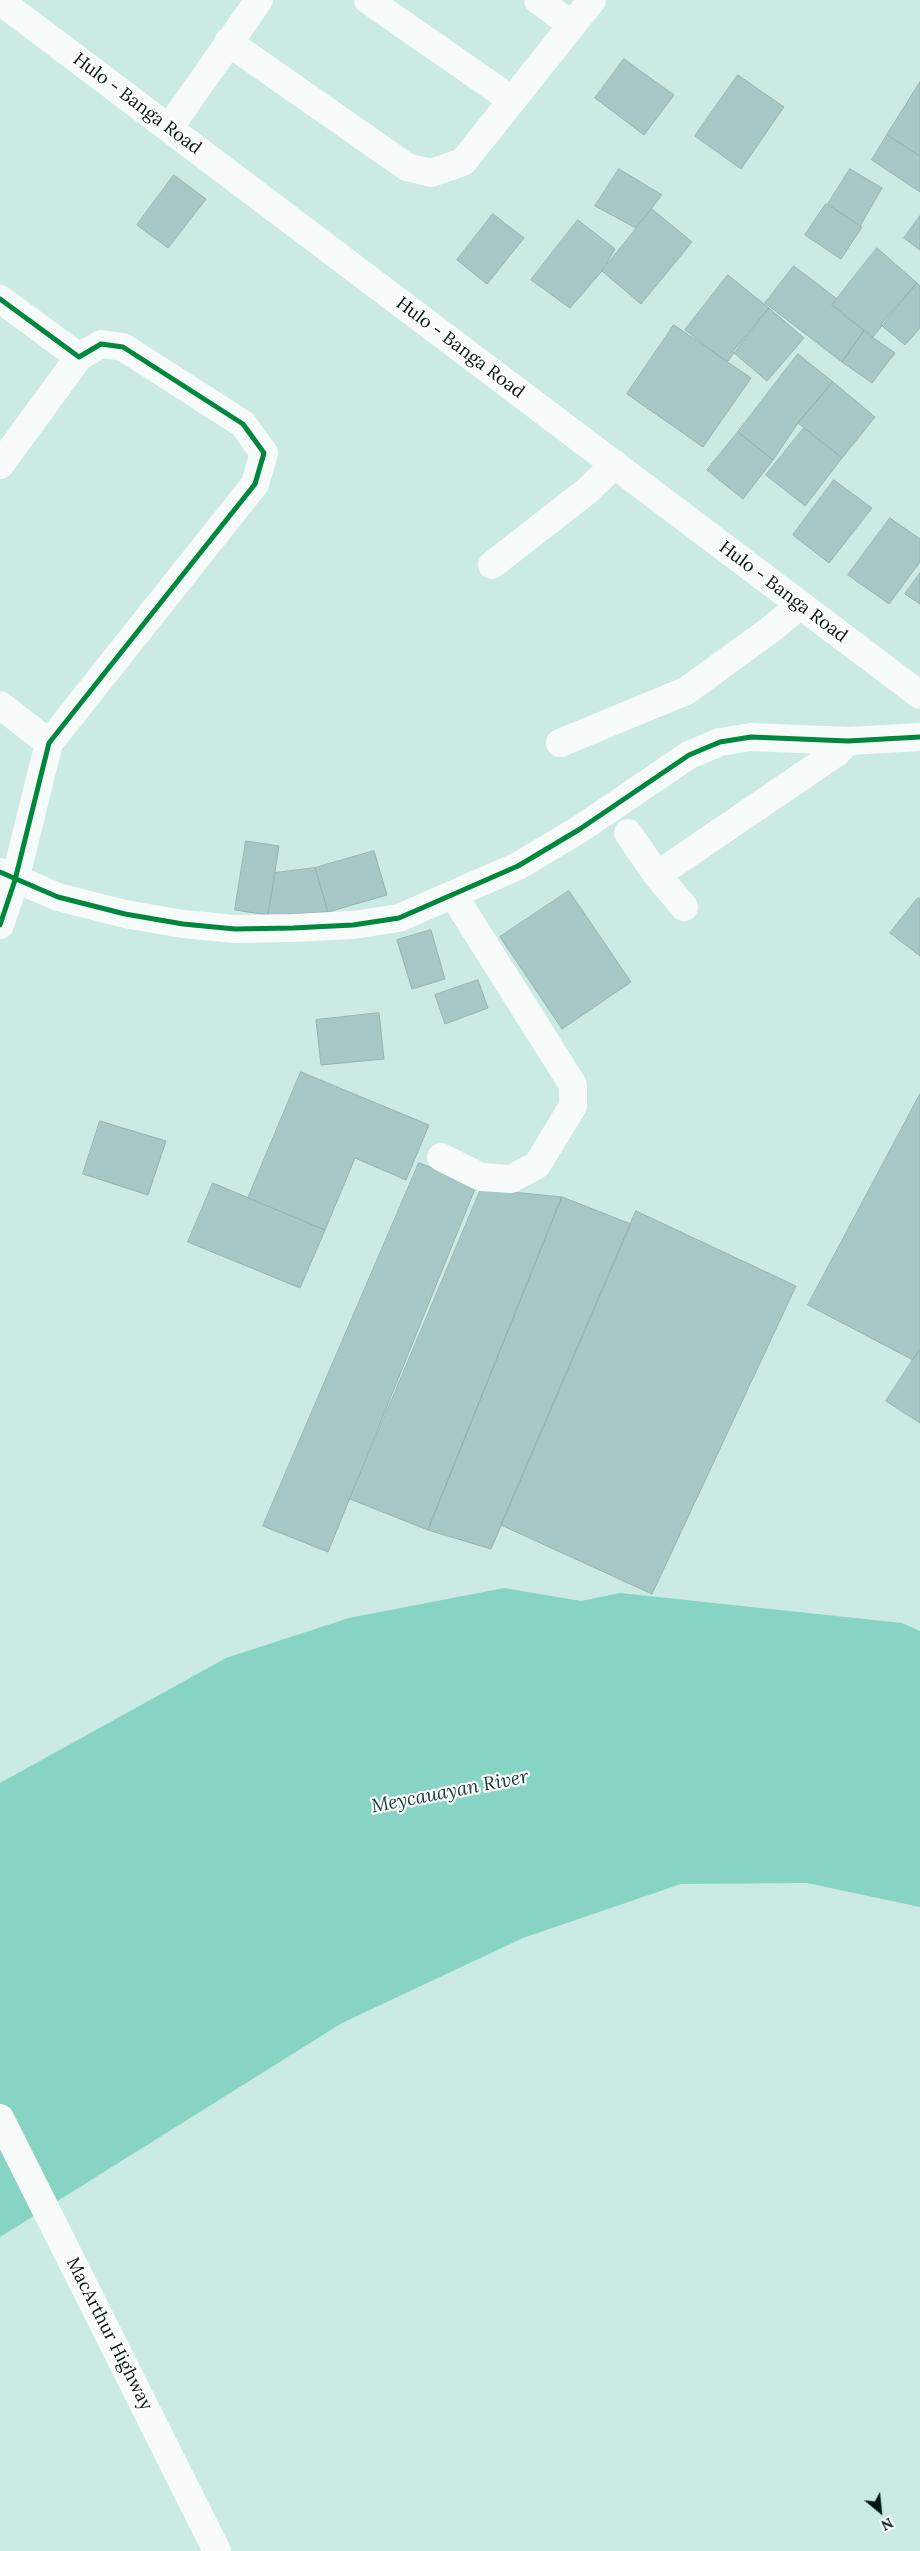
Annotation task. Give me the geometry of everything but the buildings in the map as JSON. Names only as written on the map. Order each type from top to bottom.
[{"type":"main road","points":[[169,128],[259,0]]},
{"type":"main road","points":[[368,0],[512,100]]},
{"type":"main road","points":[[538,0],[572,25]]},
{"type":"main road","points":[[228,42],[407,167],[431,173],[463,162],[592,0]]},
{"type":"main road","name":"Hulo - Banga Road","points":[[0,1],[920,695]]},
{"type":"main road","points":[[0,299],[79,356]]},
{"type":"main road","points":[[0,465],[79,356],[101,344],[123,347],[243,424],[264,453],[255,484],[50,743],[8,876],[0,925]]},
{"type":"main road","points":[[492,565],[587,491],[615,464]]},
{"type":"main road","points":[[560,743],[686,691],[770,630],[800,605]]},
{"type":"main road","points":[[0,705],[50,743]]},
{"type":"main road","points":[[8,876],[58,897],[125,914],[183,924],[235,929],[336,926],[390,920],[454,896],[518,866],[580,829],[689,755],[720,742],[751,737],[848,742],[920,736]]},
{"type":"main road","points":[[657,875],[836,753],[848,742]]},
{"type":"main road","points":[[628,833],[657,875],[684,908]]},
{"type":"main road","points":[[441,1157],[481,1177],[511,1178],[537,1165],[573,1106],[573,1085],[454,896]]},
{"type":"main road","name":"MacArthur Highway","points":[[0,2118],[217,2551]]},
{"type":"water","name":"Meycauayan River","points":[[504,1588],[581,1601],[620,1593],[902,1623],[920,1631],[920,1907],[807,1883],[681,1884],[523,1938],[342,2023],[0,2237],[0,1783],[226,1658],[349,1618]]},
{"type":"cycle path","points":[[0,299],[79,357],[101,344],[123,347],[243,424],[264,453],[255,484],[49,743],[15,880],[0,925]]},
{"type":"cycle path","points":[[0,872],[58,897],[125,914],[183,924],[235,929],[353,925],[399,918],[518,866],[580,829],[689,755],[720,742],[751,737],[848,741],[920,737]]}]
